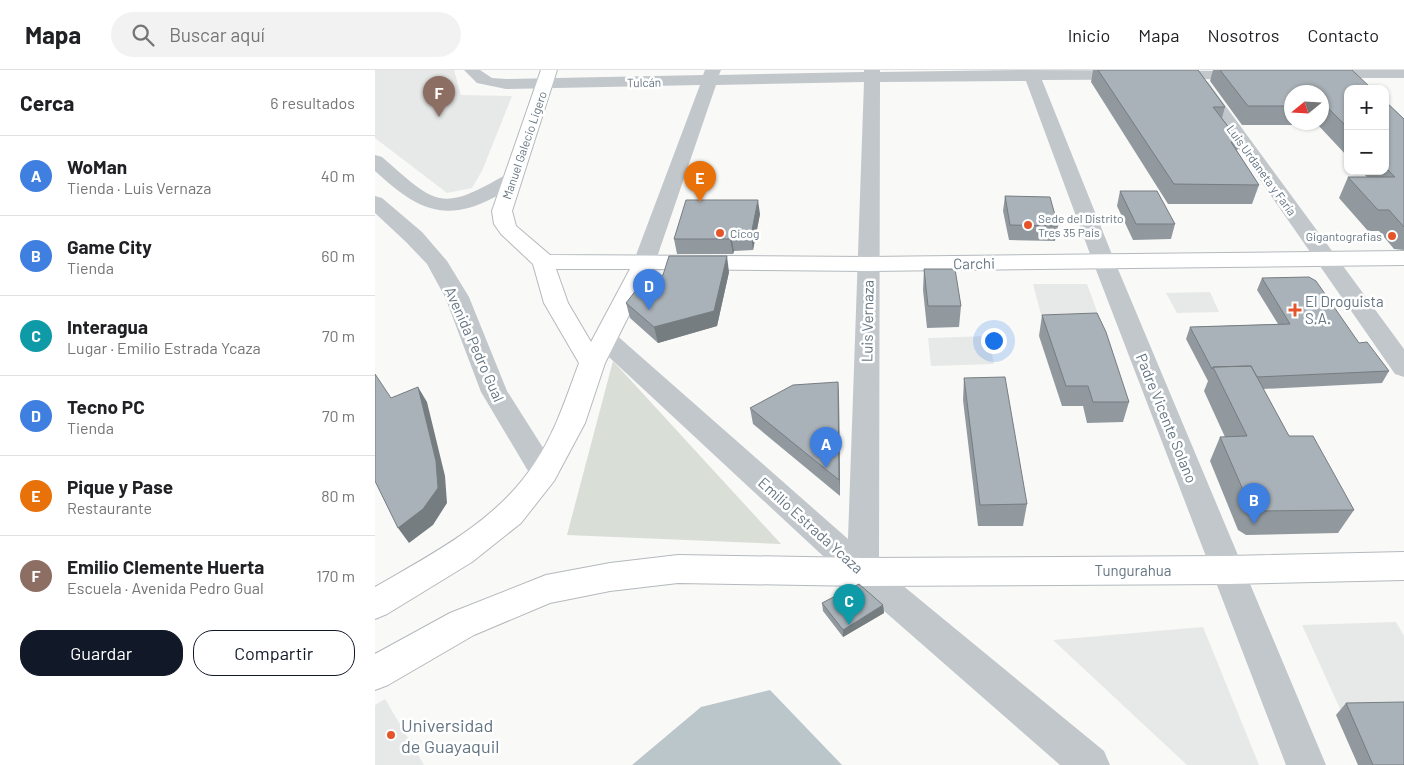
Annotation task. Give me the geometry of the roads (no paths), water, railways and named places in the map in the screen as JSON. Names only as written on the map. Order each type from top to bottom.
[{"type":"main road","name":"Manuel Galecio Ligero","points":[[544,262],[513,236],[504,224],[502,211],[547,76]]},
{"type":"main road","name":"Carchi","points":[[544,262],[868,264],[1404,258]]},
{"type":"main road","points":[[544,262],[546,282],[553,300],[599,351]]},
{"type":"main road","points":[[375,604],[461,553],[510,514],[544,474],[571,423],[599,351],[644,263]]},
{"type":"main road","name":"Tungurahua","points":[[375,673],[462,624],[547,589],[610,577],[678,569],[863,572],[1228,570],[1404,566]]},
{"type":"street","name":"Tulcán","points":[[472,70],[478,78],[489,82],[547,76],[1192,72],[1262,74]]},
{"type":"street","points":[[1348,71],[1363,85]]},
{"type":"street","points":[[1301,74],[1348,71],[1404,72]]},
{"type":"street","name":"Luis Urdaneta y Faría","points":[[1192,72],[1404,368]]},
{"type":"street","name":"Luis Vernaza","points":[[863,572],[872,73]]},
{"type":"street","name":"Padre Vicente Solano","points":[[1031,73],[1104,262],[1306,765]]},
{"type":"street","points":[[644,263],[711,75]]},
{"type":"street","points":[[375,161],[423,200],[434,205],[468,202],[512,179]]},
{"type":"street","name":"Avenida Pedro Gual","points":[[375,202],[414,237],[436,261],[457,297],[494,392],[544,474]]},
{"type":"street","name":"Emilio Estrada Ycaza","points":[[599,351],[1090,765]]},
{"type":"place","name":"Emilio Clemente Huerta","points":[[439,117]]},
{"type":"place","name":"Pique y Pase","points":[[700,202]]},
{"type":"place","name":"Sede del Distrito Tres 35 Pais","points":[[1028,225]]},
{"type":"place","name":"Cicog","points":[[720,233]]},
{"type":"place","name":"Gigantografias","points":[[1392,236]]},
{"type":"place","name":"Tecno PC","points":[[649,310]]},
{"type":"place","name":"El Droguista S.A.","points":[[1295,310]]},
{"type":"place","name":"WoMan","points":[[826,468]]},
{"type":"place","name":"Game City","points":[[1254,524]]},
{"type":"place","name":"Interagua","points":[[849,625]]},
{"type":"place","name":"Universidad de Guayaquil","points":[[391,735]]}]
